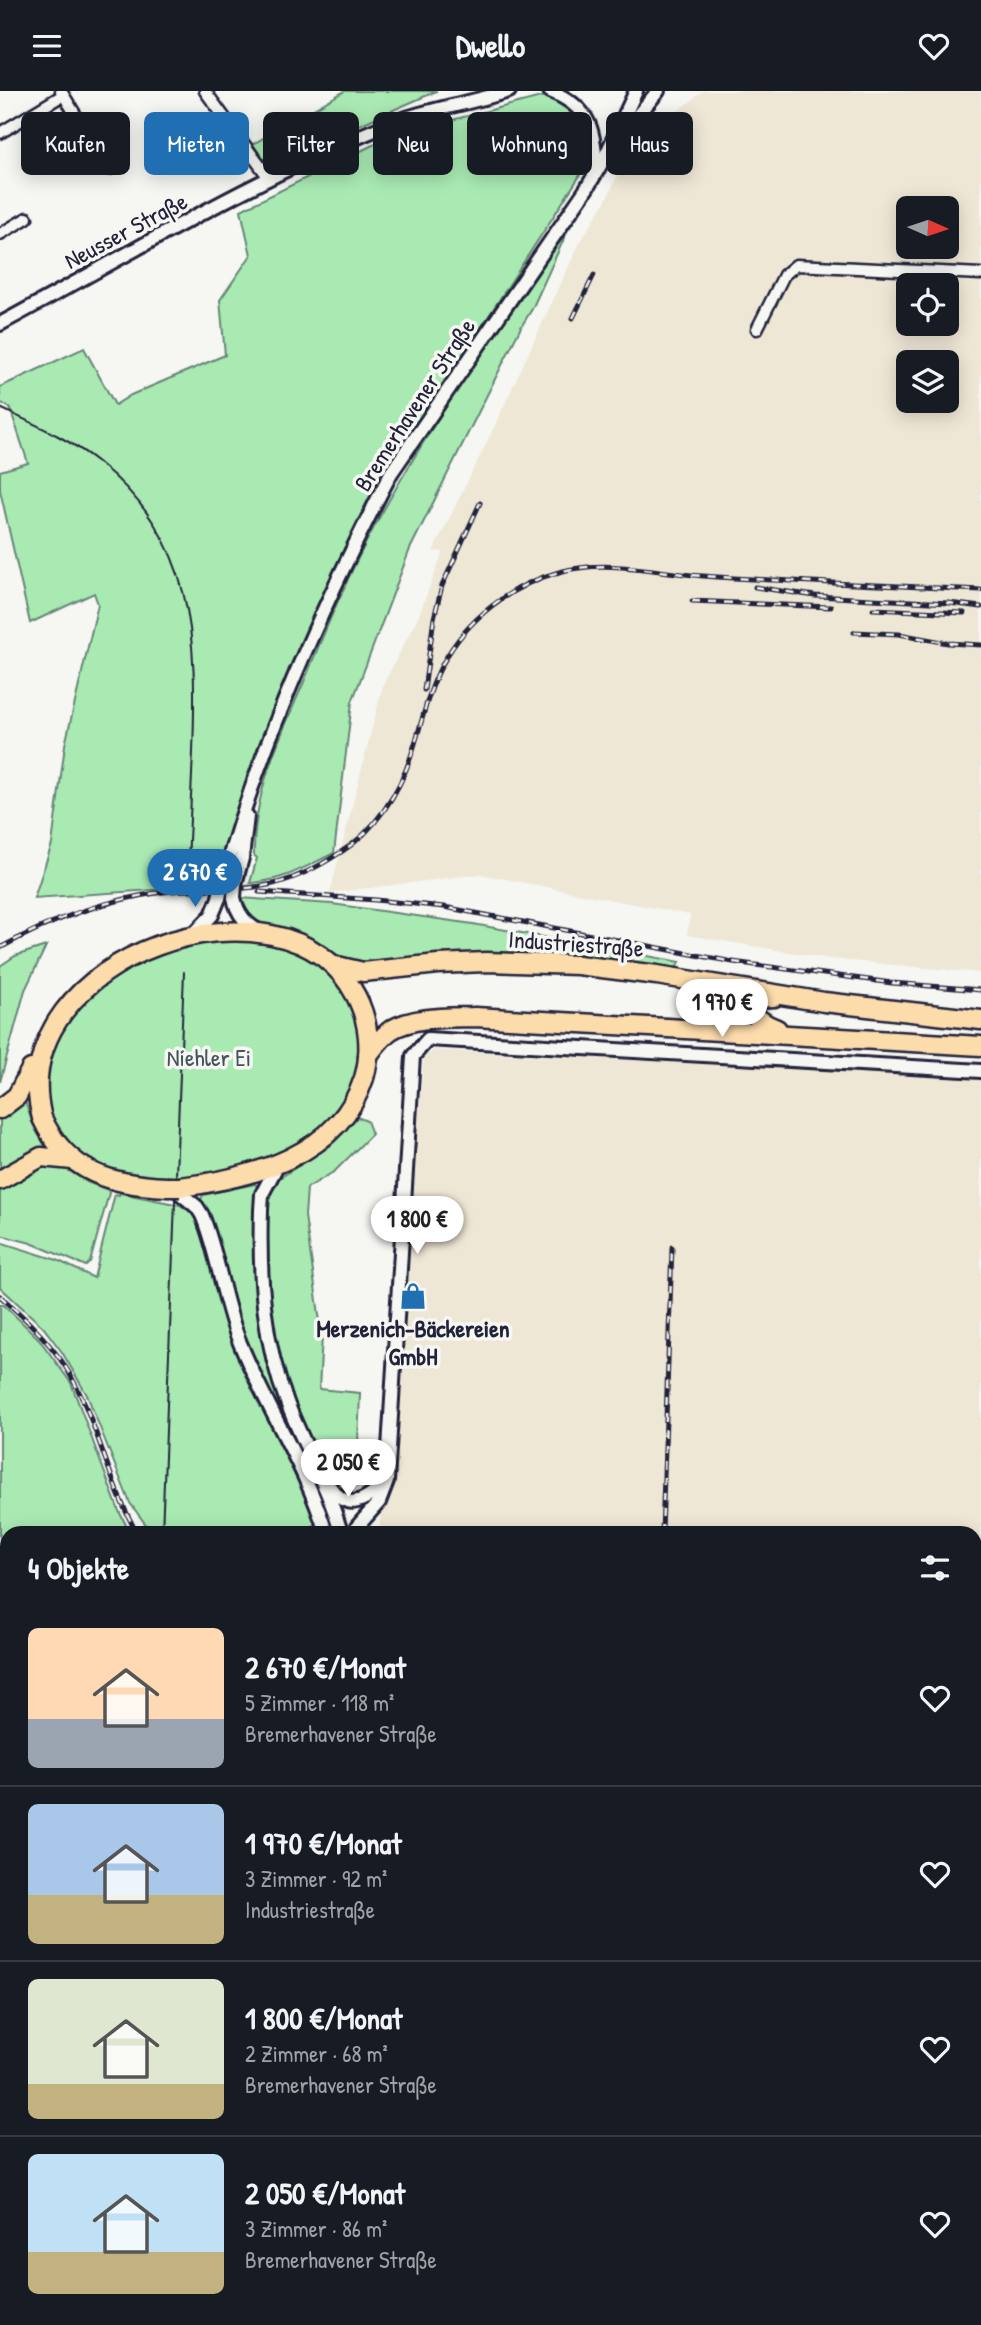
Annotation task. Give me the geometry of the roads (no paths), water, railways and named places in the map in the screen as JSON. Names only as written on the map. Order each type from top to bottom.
[{"type":"highway","points":[[0,1109],[17,1096],[49,1011],[68,989],[90,972],[123,955],[151,944],[192,936],[231,932],[266,935],[296,942],[328,961],[347,982],[359,1002],[367,1033],[368,1055],[365,1074],[352,1106],[333,1130],[320,1141],[278,1164],[230,1180],[176,1189],[117,1182],[93,1173],[73,1160],[52,1137],[39,1111],[33,1056]]},
{"type":"highway","name":"Industriestraße","points":[[328,961],[363,972],[486,962],[579,965],[807,1000],[981,1020]]},
{"type":"highway","points":[[798,1035],[760,1022],[752,1011],[752,1005],[766,997],[807,1000]]},
{"type":"highway","points":[[368,1055],[384,1035],[397,1027],[418,1021],[453,1018],[508,1018],[981,1046]]},
{"type":"highway","points":[[0,1180],[41,1157],[73,1160]]},
{"type":"street","name":"Neusser Straße","points":[[0,324],[269,179],[384,126],[509,91]]},
{"type":"street","points":[[550,91],[570,101],[586,115],[594,137],[596,172]]},
{"type":"street","name":"Bremerhavener Straße","points":[[192,936],[212,915],[219,898],[230,888],[243,858],[248,798],[262,755],[330,596],[391,473],[596,172],[636,91]]},
{"type":"street","points":[[605,157],[658,91]]},
{"type":"street","points":[[0,133],[62,93],[74,112]]},
{"type":"street","points":[[210,93],[269,179]]},
{"type":"street","points":[[0,234],[27,218]]},
{"type":"street","points":[[757,328],[784,275],[796,265],[981,274]]},
{"type":"street","points":[[230,888],[239,915],[266,935]]},
{"type":"street","points":[[353,1526],[379,1502],[387,1481],[413,1056],[428,1039],[981,1071]]},
{"type":"street","points":[[278,1164],[268,1182],[262,1202],[260,1236],[265,1317],[279,1380],[299,1431],[344,1526]]},
{"type":"street","points":[[176,1189],[197,1207],[202,1215],[238,1339],[255,1380],[305,1476],[324,1526]]},
{"type":"street","points":[[321,1475],[337,1497],[354,1502],[371,1495],[387,1481]]},
{"type":"street","points":[[321,1518],[329,1526]]},
{"type":"tram line","points":[[0,408],[63,439],[98,462],[130,492],[154,524],[172,558],[183,593],[190,630],[193,669],[193,752],[187,885]]},
{"type":"tram line","points":[[162,1526],[184,972]]},
{"type":"railway","points":[[573,318],[594,275]]},
{"type":"railway","points":[[424,690],[434,618],[442,586],[480,503]]},
{"type":"railway","points":[[0,948],[39,928],[120,900],[163,892],[273,884],[309,871],[353,844],[374,823],[400,784],[433,685],[453,647],[464,632],[492,606],[541,578],[577,568],[613,566],[703,576],[981,590]]},
{"type":"railway","points":[[755,587],[815,596],[981,607]]},
{"type":"railway","points":[[692,601],[831,607]]},
{"type":"railway","points":[[873,609],[964,613]]},
{"type":"railway","points":[[854,632],[899,634],[948,643],[981,645]]},
{"type":"railway","points":[[259,892],[444,907],[733,962],[892,983],[981,990]]},
{"type":"railway","points":[[662,1526],[672,1247]]},
{"type":"railway","points":[[0,1296],[49,1345],[75,1383],[133,1526]]},
{"type":"place","name":"Merzenich-Bäckereien GmbH","points":[[413,1296]]},
{"type":"park label","name":"Niehler Ei","points":[[209,1058]]}]
